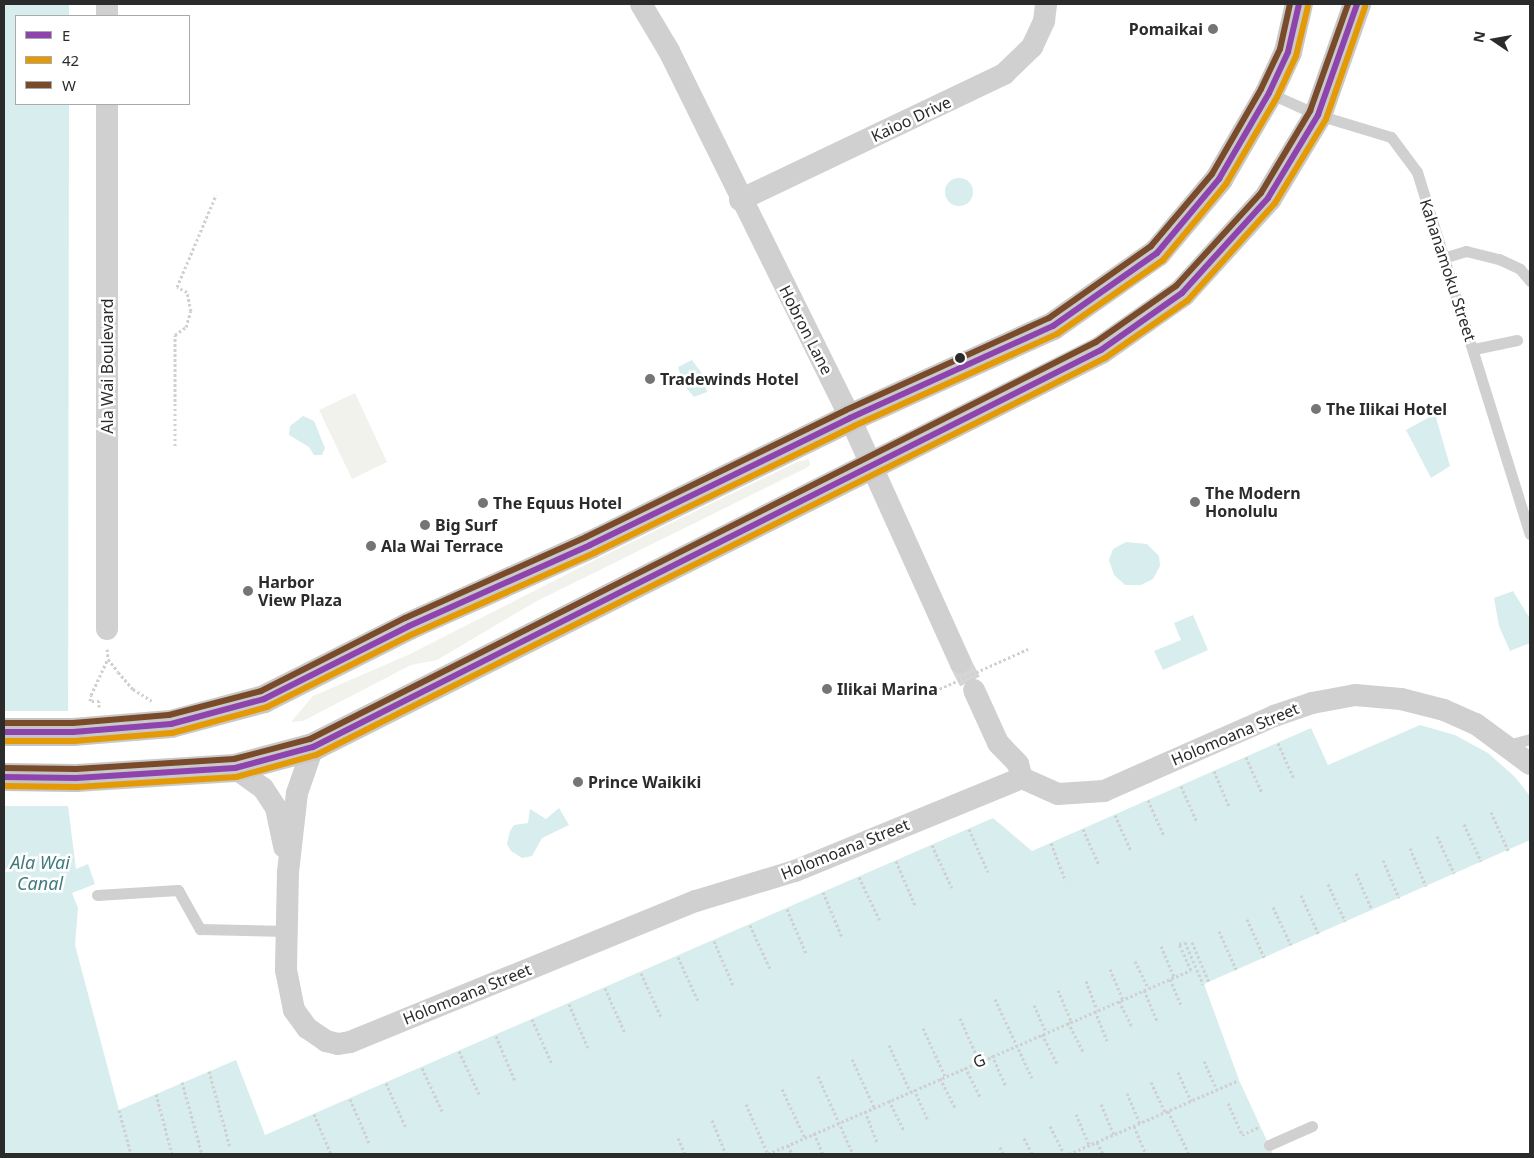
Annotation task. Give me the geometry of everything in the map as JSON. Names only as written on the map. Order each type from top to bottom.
[{"type":"main road","points":[[4,732],[72,732],[171,724],[264,699],[409,626],[590,545],[850,418],[1052,326],[1157,253],[1219,179],[1269,93],[1288,52],[1298,4]]},
{"type":"main road","points":[[4,778],[76,778],[235,768],[313,747],[1101,350],[1182,293],[1268,198],[1318,115],[1357,4]]},
{"type":"street","name":"Hobron Lane","points":[[640,4],[669,51],[740,200],[850,418],[960,662]]},
{"type":"street","name":"Kaioo Drive","points":[[740,200],[1004,74],[1032,47],[1041,30],[1046,4]]},
{"type":"street","name":"Ala Wai Boulevard","points":[[106,629],[107,105]]},
{"type":"street","points":[[974,690],[998,743],[1018,764],[1022,778]]},
{"type":"street","name":"Holomoana Street","points":[[313,747],[297,793],[288,872],[286,970],[294,1010],[314,1034],[330,1043],[346,1043],[696,901],[796,871],[1022,778],[1058,794],[1104,791],[1274,716],[1312,703],[1355,696],[1401,699],[1444,710],[1476,724],[1508,745],[1530,764]]},
{"type":"street","name":"Holomoana Street","points":[[235,768],[263,788],[276,808],[288,872]]},
{"type":"lane","name":"Kahanamoku Street","points":[[1269,93],[1318,115],[1391,137],[1417,172],[1443,258],[1525,499],[1530,534]]},
{"type":"lane","points":[[1443,258],[1466,251],[1491,257],[1520,269],[1530,281]]},
{"type":"lane","points":[[1474,349],[1517,340]]},
{"type":"lane","points":[[1508,745],[1530,739]]},
{"type":"lane","points":[[97,895],[178,890],[200,929],[287,931]]},
{"type":"lane","points":[[1269,1145],[1312,1126]]},
{"type":"path","points":[[175,446],[175,335],[186,327],[191,311],[187,292],[177,287],[216,195]]},
{"type":"path","points":[[99,707],[99,701],[90,701],[90,695],[108,659],[106,629]]},
{"type":"path","points":[[926,695],[1028,649]]},
{"type":"path","points":[[108,659],[133,689],[160,706]]},
{"type":"path","points":[[1278,743],[1294,779]]},
{"type":"path","points":[[1246,757],[1262,793]]},
{"type":"path","points":[[1214,772],[1229,807]]},
{"type":"path","points":[[1181,786],[1197,822]]},
{"type":"path","points":[[1148,800],[1164,836]]},
{"type":"path","points":[[1491,812],[1508,850]]},
{"type":"path","points":[[1115,815],[1131,851]]},
{"type":"path","points":[[1464,824],[1481,861]]},
{"type":"path","points":[[969,829],[988,872]]},
{"type":"path","points":[[1083,829],[1098,865]]},
{"type":"path","points":[[1437,836],[1454,874]]},
{"type":"path","points":[[1051,843],[1065,880]]},
{"type":"path","points":[[932,845],[952,888]]},
{"type":"path","points":[[1410,848],[1426,886]]},
{"type":"path","points":[[1383,860],[1399,898]]},
{"type":"path","points":[[896,861],[915,905]]},
{"type":"path","points":[[1356,873],[1372,910]]},
{"type":"path","points":[[859,877],[880,921]]},
{"type":"path","points":[[1328,884],[1345,921]]},
{"type":"path","points":[[823,892],[842,936]]},
{"type":"path","points":[[1301,895],[1318,933]]},
{"type":"path","points":[[1273,907],[1291,945]]},
{"type":"path","points":[[787,909],[806,953]]},
{"type":"path","points":[[1247,919],[1264,957]]},
{"type":"path","points":[[750,925],[770,969]]},
{"type":"path","points":[[1220,930],[1236,969]]},
{"type":"path","points":[[714,941],[733,985]]},
{"type":"path","name":"G","points":[[768,1154],[1190,970],[1179,944],[1185,942],[1203,984]]},
{"type":"path","points":[[1192,942],[1209,982]]},
{"type":"path","points":[[1161,946],[1182,1007]]},
{"type":"path","points":[[678,957],[698,1001]]},
{"type":"path","points":[[1136,961],[1148,988]]},
{"type":"path","points":[[1110,969],[1133,1028]]},
{"type":"path","points":[[641,973],[661,1017]]},
{"type":"path","points":[[1086,981],[1107,1041]]},
{"type":"path","points":[[605,988],[625,1032]]},
{"type":"path","points":[[1058,990],[1083,1052]]},
{"type":"path","points":[[1144,990],[1157,1020]]},
{"type":"path","points":[[996,999],[1032,1078]]},
{"type":"path","points":[[569,1004],[588,1048]]},
{"type":"path","points":[[1034,1004],[1057,1064]]},
{"type":"path","points":[[960,1018],[979,1061]]},
{"type":"path","points":[[532,1019],[552,1064]]},
{"type":"path","points":[[923,1028],[955,1108]]},
{"type":"path","points":[[496,1036],[515,1081]]},
{"type":"path","points":[[889,1044],[910,1091]]},
{"type":"path","points":[[459,1051],[480,1096]]},
{"type":"path","points":[[992,1056],[1006,1086]]},
{"type":"path","points":[[852,1059],[874,1107]]},
{"type":"path","points":[[1204,1061],[1216,1090]]},
{"type":"path","points":[[965,1067],[980,1097]]},
{"type":"path","points":[[422,1068],[443,1113]]},
{"type":"path","points":[[209,1071],[230,1147]]},
{"type":"path","points":[[1178,1072],[1191,1101]]},
{"type":"path","points":[[818,1076],[853,1154]]},
{"type":"path","points":[[1068,1154],[1239,1080]]},
{"type":"path","points":[[182,1082],[202,1154]]},
{"type":"path","points":[[1151,1082],[1189,1154]]},
{"type":"path","points":[[386,1083],[406,1128]]},
{"type":"path","points":[[782,1089],[804,1138]]},
{"type":"path","points":[[914,1089],[928,1120]]},
{"type":"path","points":[[1127,1093],[1140,1123]]},
{"type":"path","points":[[156,1094],[172,1154]]},
{"type":"path","points":[[350,1099],[370,1144]]},
{"type":"path","points":[[889,1100],[904,1131]]},
{"type":"path","points":[[1228,1103],[1242,1134],[1259,1127]]},
{"type":"path","points":[[746,1104],[768,1154]]},
{"type":"path","points":[[1101,1104],[1114,1134]]},
{"type":"path","points":[[119,1110],[131,1154]]},
{"type":"path","points":[[865,1111],[877,1143]]},
{"type":"path","points":[[314,1114],[331,1154]]},
{"type":"path","points":[[1076,1114],[1089,1145]]},
{"type":"path","points":[[712,1120],[726,1154]]},
{"type":"path","points":[[1050,1126],[1064,1154]]},
{"type":"path","points":[[1134,1126],[1146,1154]]},
{"type":"path","points":[[814,1133],[824,1154]]},
{"type":"path","points":[[678,1138],[685,1154]]},
{"type":"path","points":[[1024,1138],[1032,1154]]},
{"type":"path","points":[[1097,1142],[1103,1154]]},
{"type":"path","points":[[788,1145],[792,1154]]},
{"type":"path","points":[[1000,1147],[1003,1154]]},
{"type":"shaded area","points":[[355,393],[387,462],[352,479],[319,410]]},
{"type":"shaded area","points":[[809,459],[810,465],[806,468],[535,602],[437,660],[411,665],[303,721],[291,722],[313,696],[408,655],[599,558],[797,462]]},
{"type":"water","name":"Ala Wai Canal","points":[[4,4],[69,4],[69,15],[15,15],[15,105],[69,105],[68,806],[76,869],[88,864],[95,884],[72,893],[78,908],[75,945],[119,1110],[236,1060],[265,1135],[993,818],[1032,851],[1311,728],[1328,765],[1420,725],[1455,735],[1488,753],[1515,777],[1530,796],[1530,840],[1204,984],[1239,1080],[1273,1154],[4,1154]]},
{"type":"water","points":[[959,178],[969,182],[973,192],[969,202],[959,206],[949,202],[945,192],[949,182]]},
{"type":"water","points":[[692,360],[703,375],[707,392],[694,397],[683,384],[678,367]]},
{"type":"water","points":[[1435,414],[1450,466],[1431,478],[1406,430]]},
{"type":"water","points":[[303,416],[314,421],[325,448],[322,455],[314,455],[309,447],[289,435],[290,426]]},
{"type":"water","points":[[1126,542],[1147,544],[1159,556],[1160,566],[1153,579],[1141,585],[1125,585],[1114,575],[1109,560],[1113,549]]},
{"type":"water","points":[[1513,591],[1529,617],[1530,643],[1510,651],[1499,626],[1494,598]]},
{"type":"water","points":[[1193,615],[1208,650],[1163,670],[1154,651],[1181,640],[1174,623]]},
{"type":"water","points":[[559,808],[569,825],[542,838],[532,856],[522,858],[511,851],[507,844],[510,831],[514,825],[528,823],[530,809],[546,819]]},
{"type":"pier","points":[[4,711],[68,711],[68,806],[4,806]]},
{"type":"tunnel","points":[[960,662],[974,690]]},
{"type":"transit line","name":"W","points":[[4,723],[73,723],[169,715],[261,691],[405,618],[586,537],[846,410],[1049,318],[1151,246],[1212,174],[1261,89],[1280,49],[1290,4]]},
{"type":"transit line","name":"E","points":[[4,732],[73,732],[171,724],[264,699],[409,626],[590,545],[850,418],[1053,326],[1157,253],[1219,179],[1269,93],[1288,52],[1299,4]]},
{"type":"transit line","name":"W","points":[[4,768],[76,769],[234,759],[310,739],[1096,342],[1176,286],[1261,193],[1310,111],[1348,4]]},
{"type":"transit line","name":"E","points":[[4,777],[76,778],[235,768],[313,747],[1101,350],[1182,293],[1268,198],[1318,115],[1357,4]]},
{"type":"transit line","name":"42","points":[[4,741],[74,741],[172,733],[267,707],[413,634],[594,553],[854,426],[1057,334],[1163,260],[1226,184],[1277,97],[1296,56],[1308,6]]},
{"type":"transit line","name":"42","points":[[4,786],[77,787],[236,777],[316,755],[1105,358],[1188,300],[1275,203],[1326,119],[1365,7]]},
{"type":"place","name":"Pomaikai","points":[[1213,29]]},
{"type":"place","name":"Tradewinds Hotel","points":[[650,379]]},
{"type":"place","name":"The Ilikai Hotel","points":[[1316,409]]},
{"type":"place","name":"The Modern Honolulu","points":[[1195,502]]},
{"type":"place","name":"The Equus Hotel","points":[[483,503]]},
{"type":"place","name":"Big Surf","points":[[425,525]]},
{"type":"place","name":"Ala Wai Terrace","points":[[371,546]]},
{"type":"place","name":"Harbor View Plaza","points":[[248,591]]},
{"type":"place","name":"Ilikai Marina","points":[[827,689]]},
{"type":"place","name":"Prince Waikiki","points":[[578,782]]}]
